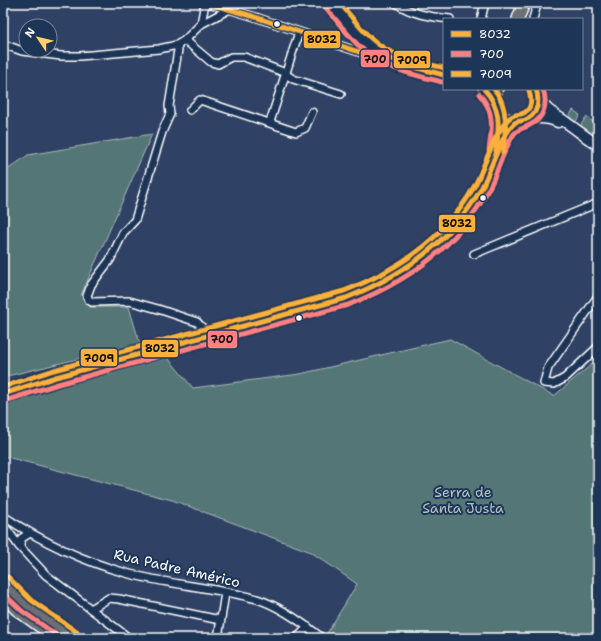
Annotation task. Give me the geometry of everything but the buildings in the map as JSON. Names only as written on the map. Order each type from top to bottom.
[{"type":"main road","points":[[518,18],[524,3]]},
{"type":"main road","points":[[4,393],[56,377],[346,298],[377,286],[407,268],[431,250],[459,221],[482,187],[507,133],[535,111],[538,103],[537,92]]},
{"type":"main road","points":[[496,94],[499,130],[496,154]]},
{"type":"main road","points":[[498,112],[508,120],[521,121]]},
{"type":"main road","points":[[3,582],[10,591],[26,604],[73,638]]},
{"type":"main road","points":[[3,595],[21,612],[56,638]]},
{"type":"street","points":[[201,24],[205,3]]},
{"type":"street","points":[[208,3],[365,54],[372,55],[378,53]]},
{"type":"street","points":[[331,3],[364,40],[378,53],[403,64],[443,75]]},
{"type":"street","points":[[396,3],[403,8],[424,15],[444,18]]},
{"type":"street","points":[[481,18],[485,3]]},
{"type":"street","points":[[533,18],[534,12],[539,3]]},
{"type":"street","points":[[3,44],[22,51],[61,56],[80,56],[159,49],[177,45],[185,40],[201,24],[230,9]]},
{"type":"street","points":[[270,122],[299,32]]},
{"type":"street","points":[[185,40],[211,62],[218,64],[231,57],[244,57],[283,72],[293,79],[341,94]]},
{"type":"street","points":[[177,45],[178,50],[169,106],[170,114],[162,132],[135,220],[123,233],[110,260],[91,285],[87,296],[92,302],[129,301],[158,309],[197,322],[209,335]]},
{"type":"street","points":[[486,90],[496,94]]},
{"type":"street","points":[[537,92],[546,109],[566,121],[598,145]]},
{"type":"street","points":[[190,110],[200,100],[270,122],[296,132],[305,128],[312,112]]},
{"type":"street","points":[[521,121],[537,117],[550,118],[576,130]]},
{"type":"street","points":[[474,254],[598,203]]},
{"type":"street","points":[[598,296],[548,368],[544,383],[554,384],[565,378],[598,347]]},
{"type":"street","name":"Rua Padre Américo","points":[[3,516],[30,533],[73,554],[126,573],[258,600],[286,612],[322,638]]},
{"type":"street","points":[[3,524],[19,546],[46,575],[129,638]]},
{"type":"street","points":[[19,546],[22,538],[30,533]]},
{"type":"street","points":[[218,638],[225,593]]},
{"type":"street","points":[[91,609],[109,598],[220,620]]},
{"type":"street","points":[[297,638],[308,627]]},
{"type":"green space","points":[[573,110],[580,115],[575,123],[568,118]]},
{"type":"green space","points":[[586,117],[598,125],[592,136],[579,128]]},
{"type":"green space","points":[[152,134],[81,295],[90,307],[129,307],[140,344],[3,377],[3,173],[28,155]]},
{"type":"green space","name":"Serra de Santa Justa","points":[[450,339],[554,396],[598,359],[598,638],[328,638],[326,635],[357,584],[311,552],[172,500],[3,456],[3,402],[168,358],[193,388],[300,374]]},
{"type":"transit line","name":"8032","points":[[208,3],[252,16],[365,54],[372,55],[378,53]]},
{"type":"transit line","name":"7009","points":[[340,3],[363,30],[383,47],[404,57],[443,68]]},
{"type":"transit line","name":"700","points":[[326,8],[353,40],[377,60],[386,65],[414,75],[442,82]]},
{"type":"transit line","name":"8032","points":[[378,53],[403,64],[443,75]]},
{"type":"transit line","name":"8032","points":[[485,90],[494,103],[498,118],[496,151]]},
{"type":"transit line","name":"7009","points":[[495,90],[499,96],[504,111],[505,136],[503,152]]},
{"type":"transit line","name":"8032","points":[[3,394],[56,377],[346,298],[386,279],[405,268],[440,241],[469,208],[481,189],[500,145],[509,130],[516,122],[525,120],[533,115],[538,103],[536,90]]},
{"type":"transit line","name":"700","points":[[5,401],[58,384],[348,305],[390,286],[428,261],[461,230],[475,212],[491,185],[506,148],[514,134],[535,122],[542,115],[545,105],[543,90]]},
{"type":"transit line","name":"7009","points":[[3,387],[54,370],[344,291],[383,273],[419,250],[450,221],[464,204],[475,185],[494,141],[502,127],[510,118],[515,115],[525,113],[529,108],[531,101],[529,91]]},
{"type":"transit line","name":"700","points":[[479,94],[484,100],[490,113],[491,134],[489,150]]},
{"type":"transit line","name":"7009","points":[[8,577],[31,600],[77,632]]},
{"type":"transit line","name":"700","points":[[3,593],[22,611],[61,638]]}]
